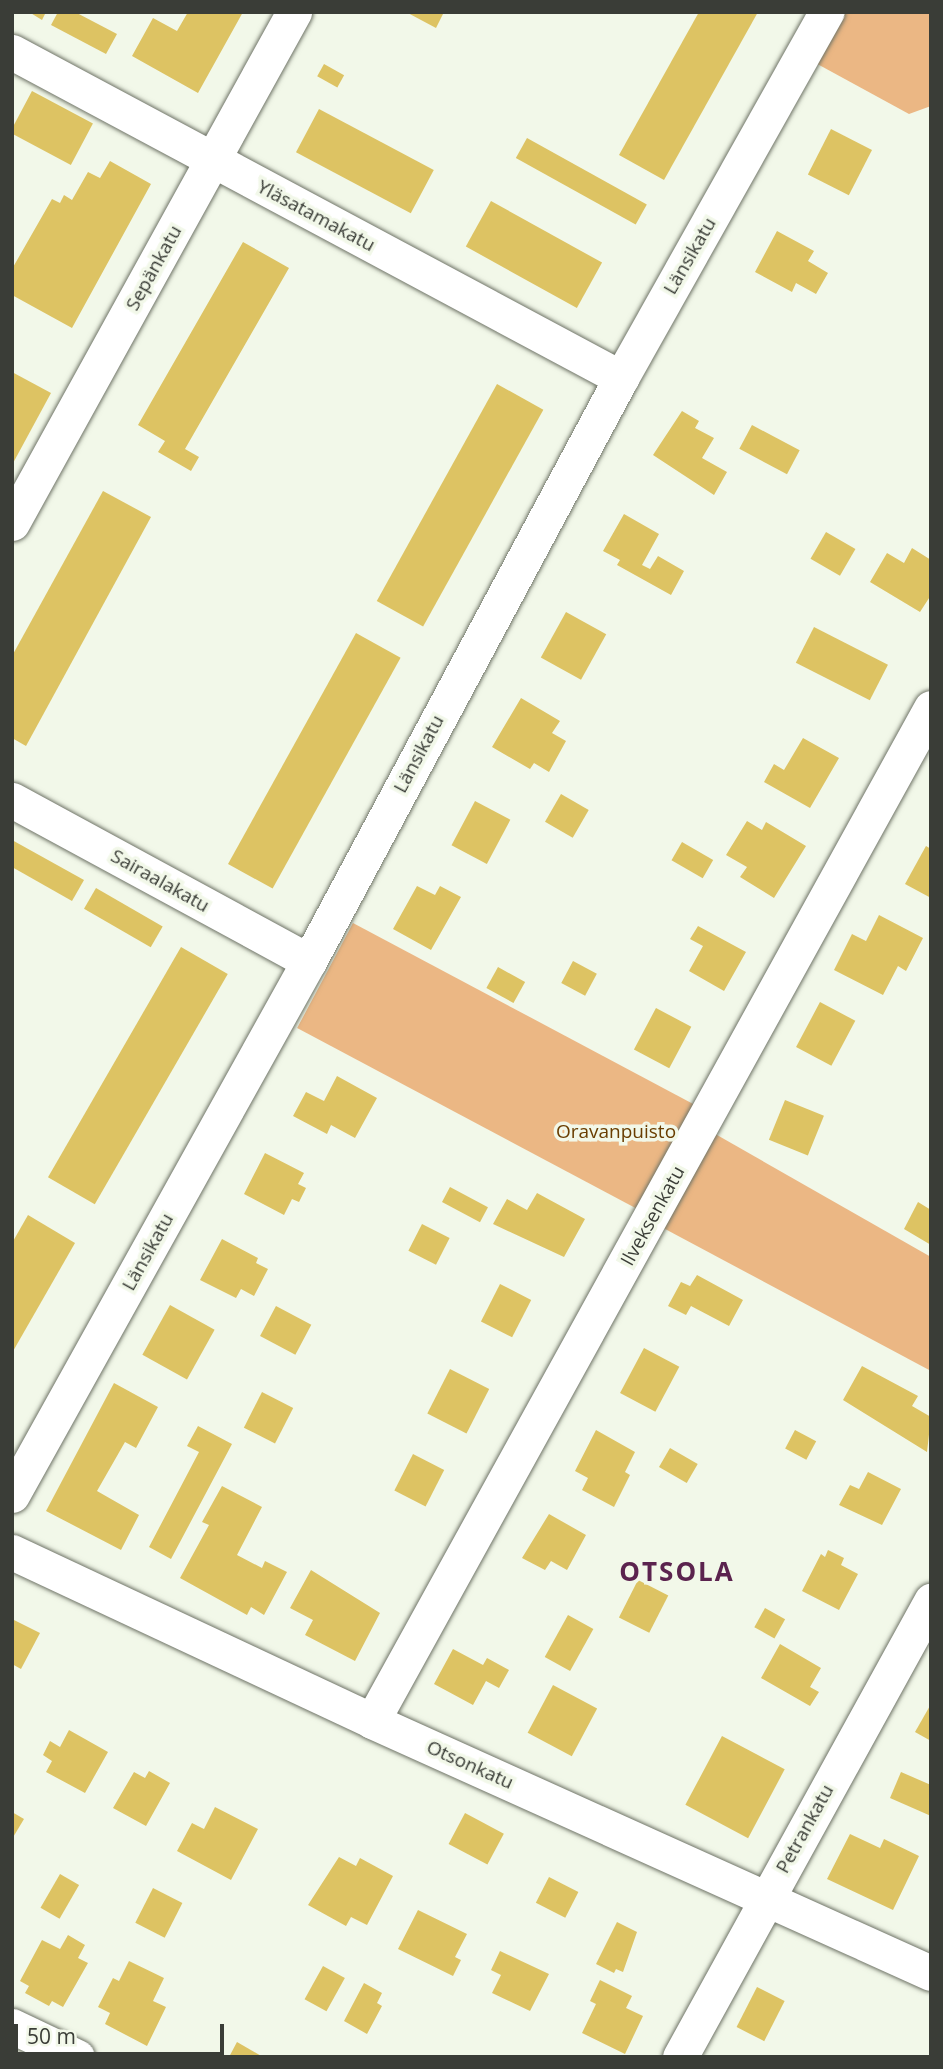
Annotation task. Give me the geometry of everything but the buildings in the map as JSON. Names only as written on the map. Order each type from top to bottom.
[{"type":"street","name":"Sepänkatu","points":[[12,523],[294,12]]},
{"type":"street","name":"Länsikatu","points":[[12,1495],[309,961],[621,378],[826,12]]},
{"type":"street","name":"Yläsatamakatu","points":[[12,52],[621,378]]},
{"type":"street","name":"Ilveksenkatu","points":[[372,1721],[931,708]]},
{"type":"street","name":"Sairaalakatu","points":[[12,800],[309,961]]},
{"type":"street","name":"Otsonkatu","points":[[12,1552],[372,1721],[931,1973]]},
{"type":"street","name":"Petrankatu","points":[[680,2057],[931,1601]]},
{"type":"street","points":[[12,2026],[78,2057]]},
{"type":"green space","points":[[837,12],[931,12],[931,106],[909,114],[810,60]]},
{"type":"green space","name":"Oravanpuisto","points":[[353,923],[704,1109],[648,1214],[297,1028]]},
{"type":"green space","name":"Oravanpuisto","points":[[703,1127],[931,1257],[931,1371],[652,1222]]},
{"type":"district","name":"OTSOLA","points":[[677,1572]]}]
